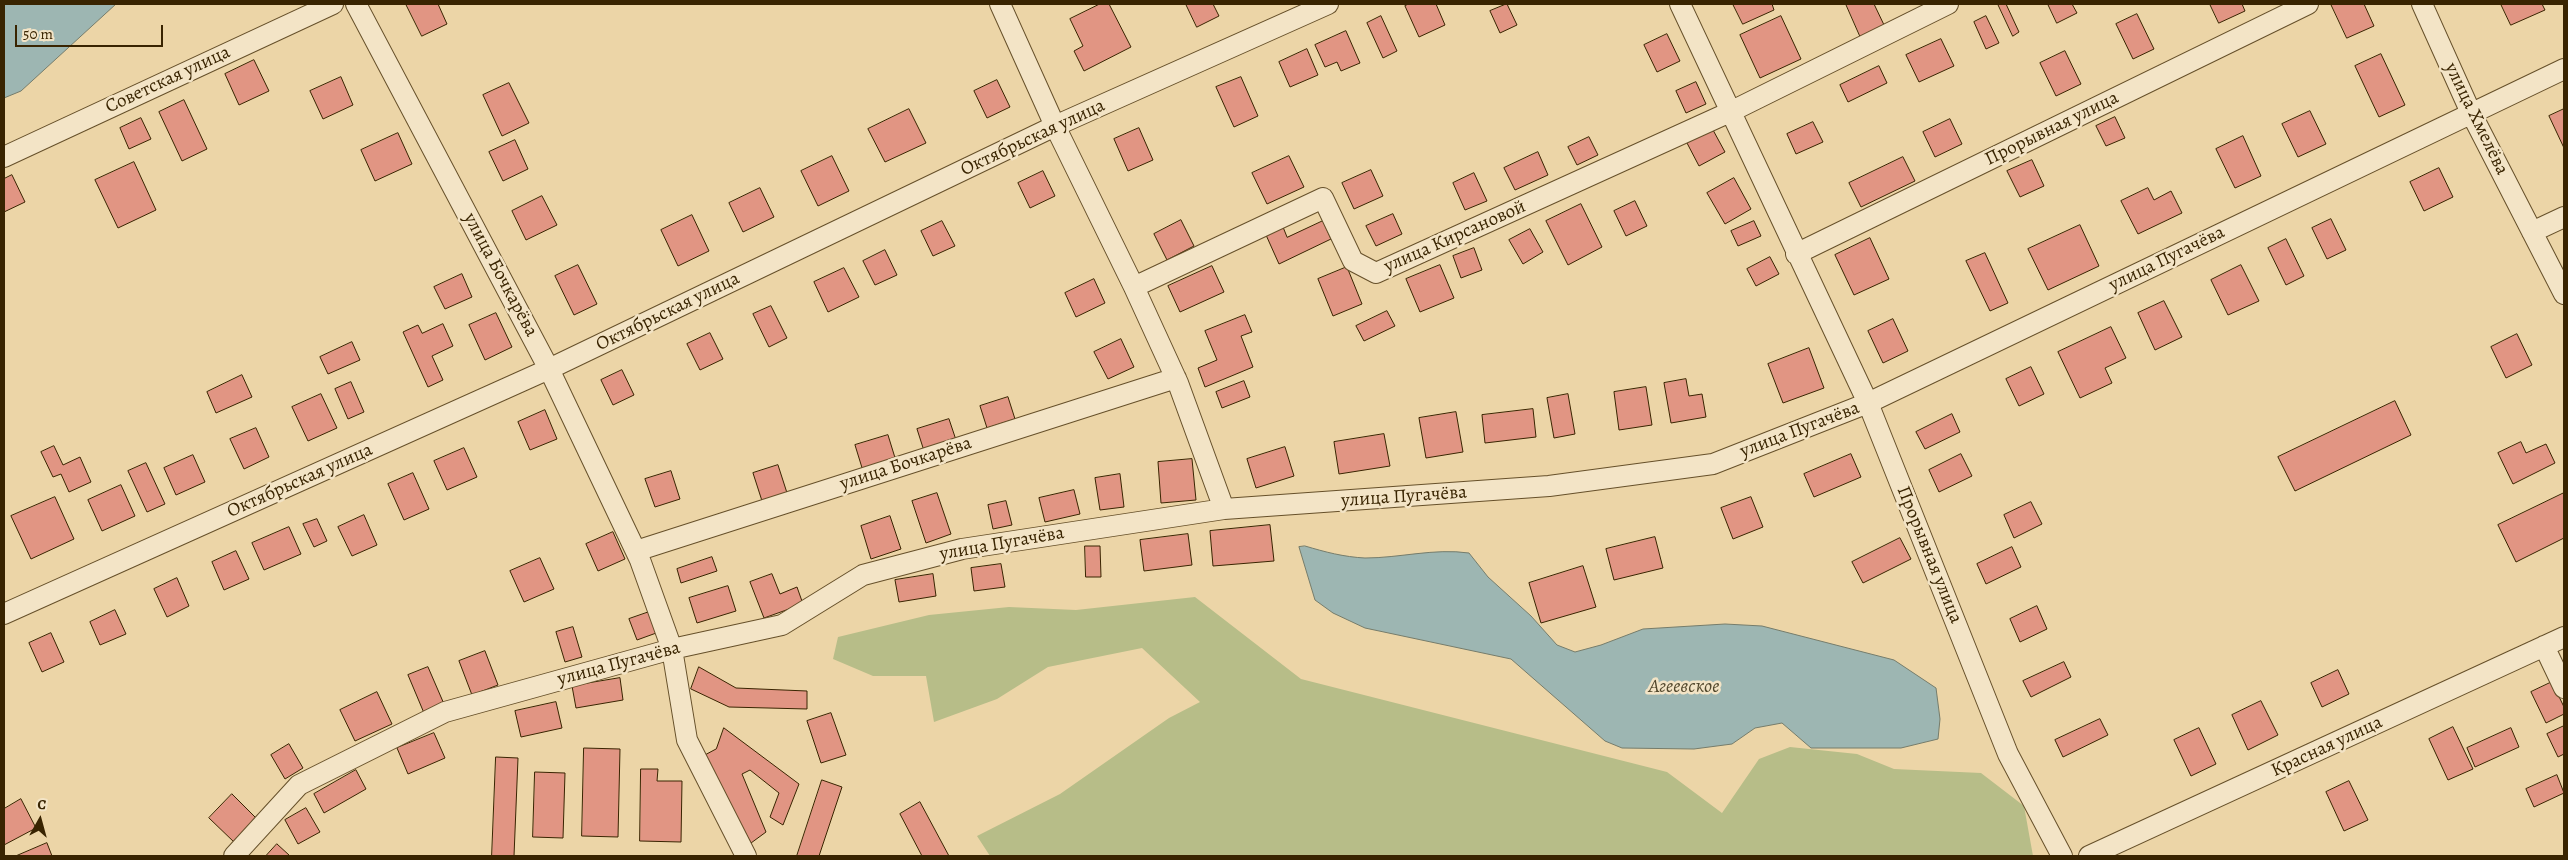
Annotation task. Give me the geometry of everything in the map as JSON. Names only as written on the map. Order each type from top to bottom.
[{"type":"street","name":"Советская улица","points":[[4,157],[333,4]]},
{"type":"street","name":"улица Бочкарёва","points":[[356,4],[549,369],[636,551],[672,649],[687,740],[746,856]]},
{"type":"street","points":[[1000,4],[1055,126],[1176,378],[1224,509]]},
{"type":"street","name":"Октябрьская улица","points":[[4,614],[549,369],[1055,126],[1328,4]]},
{"type":"street","name":"Прорывная улица","points":[[1680,4],[1796,254],[1868,403],[2008,754],[2062,856]]},
{"type":"street","points":[[1730,112],[1948,4]]},
{"type":"street","name":"Прорывная улица","points":[[1796,254],[2308,4]]},
{"type":"street","name":"улица Хмелёва","points":[[2422,4],[2471,113],[2564,294]]},
{"type":"street","name":"улица Пугачёва","points":[[234,856],[299,785],[445,712],[672,649],[782,625],[863,575],[962,549],[1224,509],[1548,486],[1713,464],[1868,403],[2564,69]]},
{"type":"street","name":"улица Кирсановой","points":[[1134,288],[1323,198],[1353,261],[1376,273],[1730,112]]},
{"type":"street","points":[[2532,232],[2564,217]]},
{"type":"street","name":"улица Бочкарёва","points":[[636,551],[1176,378]]},
{"type":"street","name":"Красная улица","points":[[2089,856],[2564,637]]},
{"type":"street","points":[[2544,646],[2564,688]]},
{"type":"green space","points":[[1195,597],[1301,679],[1667,772],[1722,813],[1759,759],[1790,747],[1857,754],[1894,769],[1981,773],[2024,806],[2033,856],[990,856],[977,836],[1060,794],[1169,718],[1200,702],[1142,648],[1048,667],[997,699],[934,722],[926,676],[873,676],[833,659],[838,637],[929,615],[1009,607],[1076,610]]},
{"type":"water","points":[[4,4],[116,4],[21,91],[4,98]]},
{"type":"water","name":"Агеевское","points":[[1305,546],[1350,557],[1365,558],[1430,552],[1469,553],[1488,577],[1531,616],[1557,645],[1575,652],[1601,645],[1643,629],[1725,624],[1762,626],[1894,660],[1936,688],[1940,719],[1938,739],[1901,748],[1811,748],[1782,723],[1755,728],[1732,744],[1694,749],[1622,748],[1605,741],[1511,659],[1365,628],[1333,613],[1315,600],[1299,547]]},
{"type":"building","points":[[406,4],[438,4],[447,24],[422,36]]},
{"type":"building","points":[[1100,4],[1109,4],[1131,47],[1084,71],[1074,51],[1083,46],[1070,19]]},
{"type":"building","points":[[1186,4],[1213,4],[1219,16],[1197,27]]},
{"type":"building","points":[[1409,4],[1436,4],[1445,25],[1419,37],[1405,6]]},
{"type":"building","points":[[1507,4],[1517,25],[1500,33],[1490,11]]},
{"type":"building","points":[[1733,4],[1772,4],[1774,10],[1743,24]]},
{"type":"building","points":[[1846,4],[1874,4],[1885,27],[1861,38]]},
{"type":"building","points":[[1998,4],[2006,4],[2019,32],[2013,36]]},
{"type":"building","points":[[2048,4],[2072,4],[2077,13],[2057,23]]},
{"type":"building","points":[[2210,4],[2242,4],[2245,11],[2219,23]]},
{"type":"building","points":[[2331,4],[2364,4],[2374,26],[2347,38]]},
{"type":"building","points":[[2501,4],[2542,4],[2545,10],[2511,25]]},
{"type":"building","points":[[2137,14],[2154,49],[2133,59],[2116,24]]},
{"type":"building","points":[[1381,16],[1397,51],[1383,58],[1367,23]]},
{"type":"building","points":[[1781,16],[1801,59],[1760,78],[1740,35]]},
{"type":"building","points":[[1986,16],[1999,43],[1986,49],[1974,22]]},
{"type":"building","points":[[1346,31],[1360,63],[1341,71],[1337,62],[1325,67],[1315,45]]},
{"type":"building","points":[[1667,34],[1680,61],[1657,72],[1644,45]]},
{"type":"building","points":[[1941,39],[1954,66],[1919,82],[1906,55]]},
{"type":"building","points":[[1307,49],[1318,75],[1290,87],[1279,62]]},
{"type":"building","points":[[2065,51],[2081,84],[2056,96],[2040,63]]},
{"type":"building","points":[[2381,54],[2405,105],[2379,117],[2355,66]]},
{"type":"building","points":[[254,60],[269,91],[239,105],[225,74]]},
{"type":"building","points":[[1879,66],[1887,83],[1848,102],[1840,85]]},
{"type":"building","points":[[341,77],[353,105],[323,119],[310,91]]},
{"type":"building","points":[[1241,77],[1258,116],[1234,127],[1216,87]]},
{"type":"building","points":[[997,80],[1010,107],[987,118],[974,91]]},
{"type":"building","points":[[1696,82],[1706,104],[1686,113],[1676,91]]},
{"type":"building","points":[[509,83],[529,123],[502,136],[483,95]]},
{"type":"building","points":[[184,100],[207,149],[182,161],[159,112]]},
{"type":"building","points":[[909,109],[926,143],[885,162],[868,129]]},
{"type":"building","points":[[2564,109],[2564,148],[2549,116]]},
{"type":"building","points":[[2310,111],[2326,144],[2298,157],[2282,124]]},
{"type":"building","points":[[2115,117],[2125,138],[2106,146],[2096,126]]},
{"type":"building","points":[[141,118],[151,139],[129,149],[120,128]]},
{"type":"building","points":[[1950,119],[1962,144],[1935,157],[1923,132]]},
{"type":"building","points":[[1813,122],[1823,142],[1796,154],[1787,134]]},
{"type":"building","points":[[1139,128],[1153,160],[1128,171],[1114,139]]},
{"type":"building","points":[[1713,130],[1725,152],[1699,166],[1687,143]]},
{"type":"building","points":[[398,133],[412,164],[375,181],[361,150]]},
{"type":"building","points":[[2243,136],[2261,176],[2235,188],[2216,149]]},
{"type":"building","points":[[1589,137],[1598,155],[1577,165],[1568,147]]},
{"type":"building","points":[[515,140],[528,169],[503,181],[489,152]]},
{"type":"building","points":[[1538,152],[1548,175],[1515,190],[1504,168]]},
{"type":"building","points":[[832,156],[849,191],[818,206],[801,171]]},
{"type":"building","points":[[1289,156],[1304,187],[1267,204],[1252,173]]},
{"type":"building","points":[[1903,157],[1915,181],[1861,207],[1849,183]]},
{"type":"building","points":[[2032,160],[2044,186],[2020,197],[2007,171]]},
{"type":"building","points":[[134,162],[156,210],[118,228],[95,180]]},
{"type":"building","points":[[2439,168],[2453,197],[2424,211],[2410,182]]},
{"type":"building","points":[[1371,170],[1383,196],[1354,209],[1342,183]]},
{"type":"building","points":[[1043,171],[1055,196],[1030,208],[1018,183]]},
{"type":"building","points":[[1474,173],[1487,201],[1465,210],[1453,183]]},
{"type":"building","points":[[12,175],[25,202],[4,212],[4,179]]},
{"type":"building","points":[[1734,178],[1751,209],[1725,224],[1707,193]]},
{"type":"building","points":[[760,188],[774,217],[743,232],[729,203]]},
{"type":"building","points":[[2148,188],[2154,200],[2171,191],[2182,213],[2138,234],[2121,201]]},
{"type":"building","points":[[542,196],[557,225],[526,240],[512,211]]},
{"type":"building","points":[[1635,201],[1647,226],[1626,236],[1614,211]]},
{"type":"building","points":[[1581,204],[1602,247],[1568,265],[1546,221]]},
{"type":"building","points":[[1393,214],[1402,234],[1376,246],[1366,226]]},
{"type":"building","points":[[692,215],[709,251],[678,266],[661,230]]},
{"type":"building","points":[[2331,219],[2346,250],[2327,259],[2312,228]]},
{"type":"building","points":[[1181,220],[1194,246],[1167,260],[1154,234]]},
{"type":"building","points":[[942,221],[955,246],[933,256],[921,231]]},
{"type":"building","points":[[1323,221],[1331,239],[1279,264],[1266,235],[1283,227],[1287,237]]},
{"type":"building","points":[[1754,221],[1761,236],[1738,246],[1731,231]]},
{"type":"building","points":[[2080,225],[2099,266],[2048,290],[2028,249]]},
{"type":"building","points":[[1530,229],[1543,252],[1523,264],[1509,240]]},
{"type":"building","points":[[1870,238],[1889,279],[1854,295],[1835,255]]},
{"type":"building","points":[[2286,239],[2304,276],[2286,285],[2268,248]]},
{"type":"building","points":[[1474,248],[1482,270],[1461,278],[1453,256]]},
{"type":"building","points":[[885,250],[897,275],[875,285],[863,261]]},
{"type":"building","points":[[1985,253],[2008,303],[1990,311],[1966,261]]},
{"type":"building","points":[[1770,257],[1779,274],[1756,286],[1747,269]]},
{"type":"building","points":[[578,265],[597,304],[574,315],[555,276]]},
{"type":"building","points":[[1440,265],[1454,298],[1420,312],[1406,279]]},
{"type":"building","points":[[2241,265],[2259,301],[2228,315],[2211,280]]},
{"type":"building","points":[[1212,266],[1224,292],[1180,312],[1168,286]]},
{"type":"building","points":[[1347,267],[1362,304],[1333,316],[1318,279]]},
{"type":"building","points":[[844,268],[859,297],[828,312],[814,282]]},
{"type":"building","points":[[462,274],[472,297],[445,309],[434,287]]},
{"type":"building","points":[[1094,279],[1105,303],[1076,317],[1065,293]]},
{"type":"building","points":[[2164,301],[2182,337],[2155,350],[2138,313]]},
{"type":"building","points":[[771,306],[787,338],[769,347],[753,314]]},
{"type":"building","points":[[1387,311],[1395,326],[1364,341],[1356,326]]},
{"type":"building","points":[[496,313],[512,347],[485,360],[469,325]]},
{"type":"building","points":[[1245,315],[1252,332],[1241,336],[1253,367],[1205,387],[1198,368],[1217,360],[1205,331]]},
{"type":"building","points":[[1893,319],[1908,351],[1883,363],[1868,331]]},
{"type":"building","points":[[443,324],[453,346],[432,356],[443,380],[428,387],[403,332],[418,325],[422,333]]},
{"type":"building","points":[[2111,327],[2126,358],[2105,368],[2112,383],[2080,398],[2058,352]]},
{"type":"building","points":[[710,333],[723,359],[700,370],[687,344]]},
{"type":"building","points":[[2517,334],[2532,365],[2506,378],[2491,347]]},
{"type":"building","points":[[1121,339],[1134,367],[1108,379],[1094,352]]},
{"type":"building","points":[[352,342],[360,360],[328,374],[320,357]]},
{"type":"building","points":[[1809,348],[1824,388],[1783,403],[1768,364]]},
{"type":"building","points":[[2031,367],[2044,394],[2019,406],[2006,379]]},
{"type":"building","points":[[622,370],[634,395],[613,405],[601,380]]},
{"type":"building","points":[[242,375],[252,397],[216,413],[207,392]]},
{"type":"building","points":[[1686,379],[1689,396],[1702,394],[1706,417],[1671,423],[1664,383]]},
{"type":"building","points":[[1244,381],[1250,397],[1222,408],[1216,392]]},
{"type":"building","points":[[351,382],[364,412],[348,419],[335,389]]},
{"type":"building","points":[[1646,387],[1652,425],[1619,430],[1614,392]]},
{"type":"building","points":[[321,394],[337,428],[308,441],[292,407]]},
{"type":"building","points":[[1568,394],[1575,434],[1554,438],[1547,398]]},
{"type":"building","points":[[1008,397],[1015,419],[987,428],[980,406]]},
{"type":"building","points":[[2395,401],[2411,435],[2295,491],[2278,457]]},
{"type":"building","points":[[1533,409],[1536,437],[1485,443],[1482,415]]},
{"type":"building","points":[[545,410],[557,439],[530,450],[518,422]]},
{"type":"building","points":[[1456,412],[1463,452],[1426,458],[1419,418]]},
{"type":"building","points":[[1952,414],[1960,432],[1925,449],[1916,432]]},
{"type":"building","points":[[949,419],[957,443],[925,454],[917,429]]},
{"type":"building","points":[[256,428],[269,457],[244,469],[230,439]]},
{"type":"building","points":[[1384,434],[1390,466],[1339,474],[1334,442]]},
{"type":"building","points":[[888,435],[896,461],[863,471],[855,445]]},
{"type":"building","points":[[2521,442],[2526,453],[2546,444],[2555,463],[2513,484],[2498,453]]},
{"type":"building","points":[[54,446],[63,465],[80,457],[91,482],[69,492],[61,474],[53,477],[41,452]]},
{"type":"building","points":[[1285,447],[1294,476],[1256,488],[1247,459]]},
{"type":"building","points":[[464,448],[477,477],[447,490],[434,461]]},
{"type":"building","points":[[1851,454],[1861,477],[1814,497],[1804,474]]},
{"type":"building","points":[[1961,454],[1972,476],[1939,492],[1929,470]]},
{"type":"building","points":[[193,455],[205,482],[176,495],[164,468]]},
{"type":"building","points":[[1192,459],[1196,500],[1161,503],[1158,462]]},
{"type":"building","points":[[146,463],[165,504],[147,512],[128,471]]},
{"type":"building","points":[[778,465],[788,496],[763,504],[753,473]]},
{"type":"building","points":[[671,471],[680,499],[655,507],[645,479]]},
{"type":"building","points":[[413,473],[429,509],[404,520],[388,484]]},
{"type":"building","points":[[1120,474],[1124,507],[1100,510],[1095,478]]},
{"type":"building","points":[[121,485],[135,516],[102,531],[88,500]]},
{"type":"building","points":[[1074,490],[1080,514],[1045,522],[1039,498]]},
{"type":"building","points":[[937,493],[951,534],[926,543],[912,501]]},
{"type":"building","points":[[2564,493],[2564,538],[2516,562],[2498,525]]},
{"type":"building","points":[[55,497],[74,539],[31,559],[11,516]]},
{"type":"building","points":[[1751,497],[1763,527],[1733,539],[1721,508]]},
{"type":"building","points":[[1006,501],[1012,525],[993,529],[988,505]]},
{"type":"building","points":[[2031,502],[2042,524],[2014,538],[2004,515]]},
{"type":"building","points":[[364,515],[377,545],[352,556],[338,527]]},
{"type":"building","points":[[890,516],[901,549],[871,559],[861,526]]},
{"type":"building","points":[[317,519],[327,541],[314,547],[303,524]]},
{"type":"building","points":[[1270,525],[1274,561],[1213,566],[1210,531]]},
{"type":"building","points":[[289,527],[301,554],[264,570],[252,543]]},
{"type":"building","points":[[613,532],[625,559],[598,571],[586,544]]},
{"type":"building","points":[[1188,534],[1192,565],[1144,571],[1140,540]]},
{"type":"building","points":[[1655,537],[1663,568],[1614,580],[1606,549]]},
{"type":"building","points":[[1900,538],[1911,559],[1863,583],[1852,562]]},
{"type":"building","points":[[1085,546],[1100,546],[1101,577],[1086,577]]},
{"type":"building","points":[[2012,547],[2021,567],[1986,584],[1977,564]]},
{"type":"building","points":[[236,551],[249,579],[224,590],[212,562]]},
{"type":"building","points":[[712,557],[717,571],[681,583],[677,569]]},
{"type":"building","points":[[540,558],[554,589],[524,602],[510,571]]},
{"type":"building","points":[[1001,564],[1005,587],[974,591],[971,568]]},
{"type":"building","points":[[1583,566],[1596,607],[1541,623],[1529,583]]},
{"type":"building","points":[[772,574],[780,594],[797,587],[803,604],[764,618],[750,582]]},
{"type":"building","points":[[933,574],[936,596],[899,602],[895,580]]},
{"type":"building","points":[[177,578],[189,606],[167,617],[154,589]]},
{"type":"building","points":[[728,586],[736,611],[697,623],[689,598]]},
{"type":"building","points":[[2037,606],[2047,629],[2020,642],[2010,619]]},
{"type":"building","points":[[115,610],[126,634],[100,645],[90,622]]},
{"type":"building","points":[[652,611],[659,632],[637,640],[629,619]]},
{"type":"building","points":[[573,627],[582,657],[565,662],[556,632]]},
{"type":"building","points":[[51,633],[64,662],[42,672],[29,643]]},
{"type":"building","points":[[485,651],[498,685],[472,695],[459,661]]},
{"type":"building","points":[[2064,662],[2071,677],[2031,697],[2023,681]]},
{"type":"building","points":[[428,667],[444,704],[424,713],[408,675]]},
{"type":"building","points":[[699,667],[736,688],[807,691],[807,709],[729,707],[691,689]]},
{"type":"building","points":[[2338,670],[2349,694],[2322,707],[2311,683]]},
{"type":"building","points":[[620,678],[623,700],[576,708],[572,686]]},
{"type":"building","points":[[2552,682],[2564,707],[2564,714],[2546,723],[2531,692]]},
{"type":"building","points":[[377,692],[392,724],[355,741],[340,710]]},
{"type":"building","points":[[2261,701],[2278,735],[2248,750],[2232,715]]},
{"type":"building","points":[[556,702],[562,728],[521,737],[515,711]]},
{"type":"building","points":[[831,713],[846,755],[821,763],[807,721]]},
{"type":"building","points":[[2100,719],[2108,735],[2063,757],[2055,740]]},
{"type":"building","points":[[2564,726],[2564,754],[2558,757],[2547,734]]},
{"type":"building","points":[[2453,727],[2473,769],[2448,780],[2429,739]]},
{"type":"building","points":[[724,728],[799,784],[783,825],[770,817],[779,793],[750,770],[742,774],[766,832],[751,843],[703,756],[716,749]]},
{"type":"building","points":[[2199,728],[2216,764],[2191,776],[2174,740]]},
{"type":"building","points":[[2511,728],[2519,747],[2475,767],[2467,748]]},
{"type":"building","points":[[434,733],[445,758],[408,774],[397,748]]},
{"type":"building","points":[[289,744],[303,768],[285,779],[271,755]]},
{"type":"building","points":[[584,748],[620,749],[618,837],[582,836]]},
{"type":"building","points":[[496,757],[518,758],[514,856],[492,856]]},
{"type":"building","points":[[641,769],[658,769],[657,781],[682,781],[681,842],[640,841]]},
{"type":"building","points":[[356,770],[366,789],[324,813],[314,794]]},
{"type":"building","points":[[535,772],[565,773],[563,838],[533,837]]},
{"type":"building","points":[[2557,775],[2564,793],[2534,807],[2526,789]]},
{"type":"building","points":[[822,780],[842,787],[819,856],[797,856]]},
{"type":"building","points":[[2349,781],[2368,820],[2344,831],[2326,792]]},
{"type":"building","points":[[232,794],[258,820],[235,843],[209,818]]},
{"type":"building","points":[[21,799],[36,828],[4,845],[4,809]]},
{"type":"building","points":[[920,802],[949,856],[922,856],[900,814]]},
{"type":"building","points":[[306,808],[320,832],[298,844],[285,820]]},
{"type":"building","points":[[47,843],[52,856],[16,856]]},
{"type":"building","points":[[277,844],[289,855],[266,856]]}]
